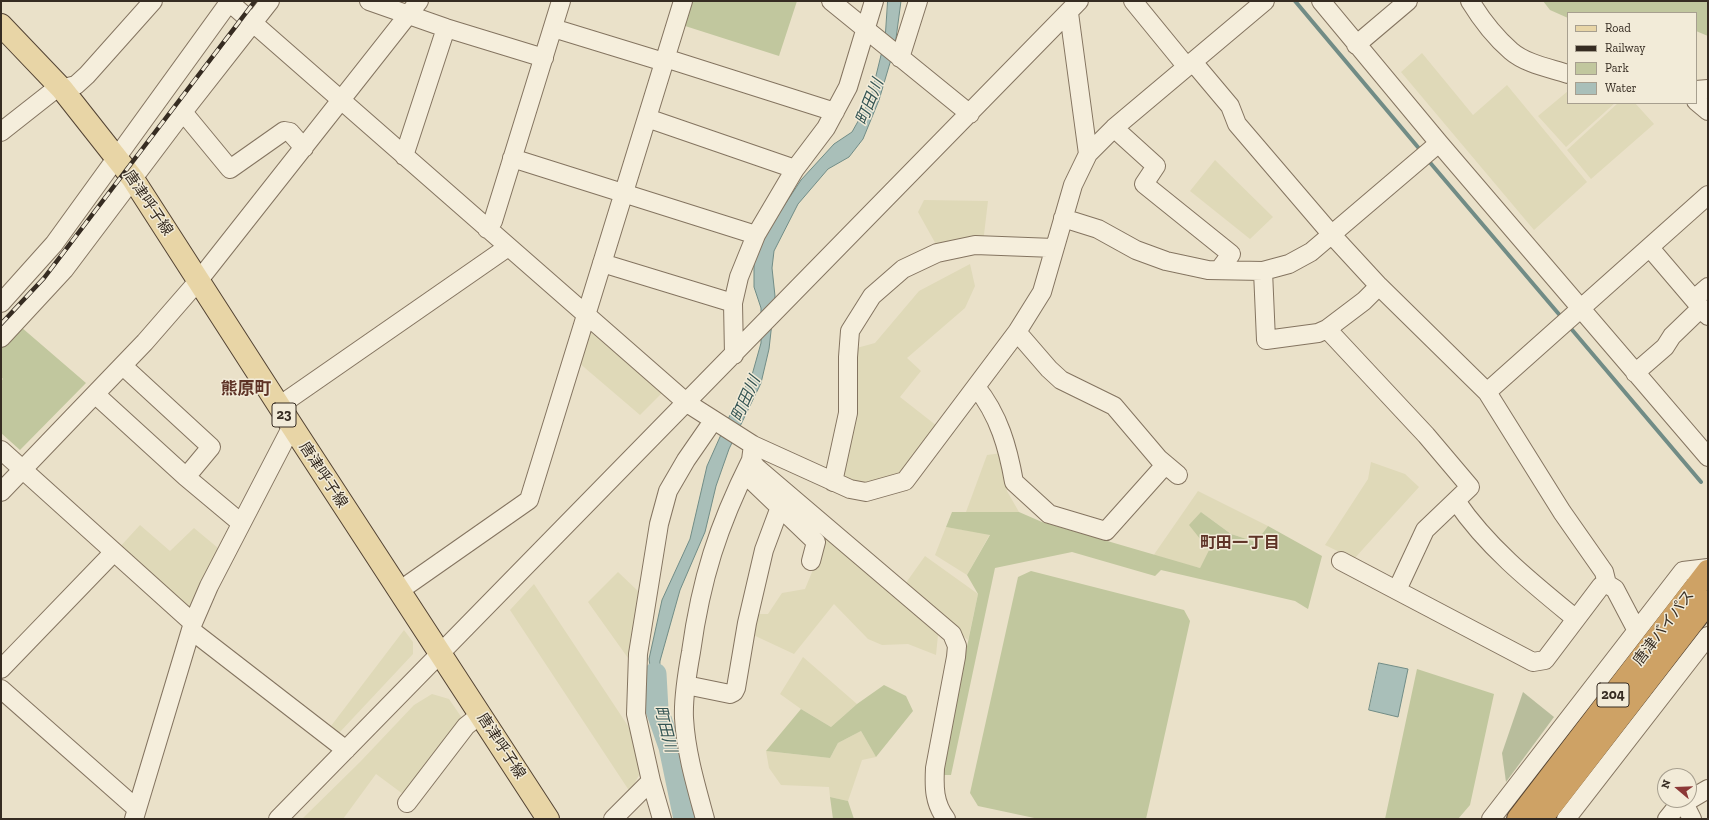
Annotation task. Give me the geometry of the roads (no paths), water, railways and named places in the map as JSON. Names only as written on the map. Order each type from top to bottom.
[{"type":"highway","name":"唐津バイパス","points":[[1518,819],[1708,569]]},
{"type":"highway","name":"唐津バイパス","points":[[1541,819],[1708,602]]},
{"type":"main road","name":"唐津呼子線","points":[[1,25],[62,89],[133,179],[548,819]]},
{"type":"street","points":[[1,132],[53,91],[76,85],[88,75],[153,1]]},
{"type":"street","points":[[1,303],[54,244],[229,1],[254,21],[340,100],[686,403],[713,420],[756,467],[952,634],[957,646],[956,657],[934,768],[934,789],[938,808],[946,819]]},
{"type":"street","points":[[1,338],[64,270],[183,112],[270,1]]},
{"type":"street","points":[[369,1],[414,7],[446,28],[544,58]]},
{"type":"street","points":[[487,229],[493,221],[561,1]]},
{"type":"street","points":[[399,591],[529,500],[683,1]]},
{"type":"street","points":[[831,1],[970,114]]},
{"type":"street","points":[[737,352],[733,302],[739,277],[756,235],[795,169],[835,112],[848,87],[874,1]]},
{"type":"street","points":[[900,58],[918,1]]},
{"type":"street","points":[[1133,1],[1230,106],[1237,124],[1332,235],[1379,286],[1487,392],[1562,512],[1604,572],[1607,584],[1615,589],[1636,629]]},
{"type":"street","points":[[750,459],[866,492],[904,481],[1017,332],[1042,292],[1073,185],[1088,154],[1114,128],[1265,1]]},
{"type":"street","points":[[1321,1],[1356,45],[1429,152],[1571,318],[1635,373],[1708,457]]},
{"type":"street","points":[[1356,45],[1408,1]]},
{"type":"street","points":[[1470,1],[1482,19],[1512,52],[1534,64],[1567,74]]},
{"type":"street","points":[[1,492],[122,366],[199,280],[414,7]]},
{"type":"street","points":[[278,819],[1074,7]]},
{"type":"street","points":[[1074,7],[1088,154]]},
{"type":"street","points":[[404,156],[446,28]]},
{"type":"street","points":[[553,28],[665,60],[835,112]]},
{"type":"street","points":[[1697,90],[1708,89]]},
{"type":"street","points":[[1697,102],[1708,111]]},
{"type":"street","points":[[183,112],[230,169],[284,131],[290,132],[304,148]]},
{"type":"street","points":[[647,118],[795,169]]},
{"type":"street","points":[[1114,128],[1156,166],[1144,184],[1231,254],[1220,270]]},
{"type":"street","points":[[1063,218],[1098,229],[1136,250],[1166,261],[1220,270],[1262,271],[1289,264],[1311,252],[1429,152]]},
{"type":"street","points":[[512,158],[624,192],[756,235]]},
{"type":"street","points":[[1487,392],[1708,195]]},
{"type":"street","points":[[833,482],[848,413],[848,357],[850,332],[872,296],[903,269],[937,253],[976,244],[1054,248]]},
{"type":"street","points":[[279,406],[508,247]]},
{"type":"street","points":[[1650,248],[1701,308]]},
{"type":"street","points":[[602,263],[733,302]]},
{"type":"street","points":[[1262,271],[1266,340],[1318,333],[1327,329],[1364,301],[1379,286]]},
{"type":"street","points":[[1635,373],[1665,347],[1672,336],[1701,308],[1708,287]]},
{"type":"street","points":[[1327,329],[1426,435],[1470,487],[1425,530],[1397,590]]},
{"type":"street","points":[[976,388],[988,402],[997,420],[1009,455],[1014,482],[1049,514],[1106,531],[1172,470],[1114,406],[1061,380],[1049,369],[1017,332]]},
{"type":"street","points":[[122,366],[211,447],[186,477]]},
{"type":"street","points":[[95,394],[186,477],[241,523]]},
{"type":"street","points":[[662,819],[651,781],[636,714],[638,654],[659,524],[668,491],[686,460],[713,420]]},
{"type":"street","points":[[1,689],[135,814],[192,627],[209,586],[292,426]]},
{"type":"street","points":[[1,450],[192,627],[346,750]]},
{"type":"street","points":[[750,459],[780,507],[816,542],[811,561]]},
{"type":"street","points":[[705,819],[687,751],[684,717],[686,685],[700,600],[710,556],[733,496],[750,459]]},
{"type":"street","points":[[1456,501],[1471,523],[1492,546],[1529,581],[1576,619]]},
{"type":"street","points":[[686,685],[730,694],[734,692],[736,688],[746,623],[764,550],[780,507]]},
{"type":"street","points":[[1,669],[113,553]]},
{"type":"street","points":[[1341,561],[1532,662],[1546,660],[1601,586],[1607,584]]},
{"type":"street","points":[[1491,819],[1636,629],[1682,572],[1708,569]]},
{"type":"street","points":[[1566,819],[1708,636]]},
{"type":"street","points":[[1624,646],[1640,660]]},
{"type":"street","points":[[407,803],[466,726],[480,715]]},
{"type":"street","points":[[612,819],[651,781]]},
{"type":"street","points":[[1668,819],[1675,809],[1688,811],[1708,789]]},
{"type":"water","points":[[888,1],[901,1],[895,46],[879,100],[863,139],[849,157],[828,169],[798,204],[774,251],[772,268],[775,296],[769,349],[761,383],[729,449],[716,486],[705,532],[680,590],[660,661],[657,711],[649,659],[662,600],[690,539],[707,466],[728,419],[752,375],[761,343],[761,308],[754,287],[754,262],[768,230],[801,180],[834,144],[852,132],[870,100],[885,39]]},
{"type":"water","points":[[1379,663],[1408,669],[1398,717],[1369,710]]},
{"type":"waterway","points":[[1295,1],[1422,152]]},
{"type":"waterway","points":[[1427,159],[1563,319]]},
{"type":"waterway","points":[[1568,325],[1701,482]]},
{"type":"waterway","name":"町田川","points":[[655,674],[657,710],[670,747],[685,819]]},
{"type":"railway","points":[[1,324],[44,278],[255,1]]},
{"type":"district","name":"熊原町","points":[[246,389]]},
{"type":"district","name":"町田一丁目","points":[[1240,543]]}]
